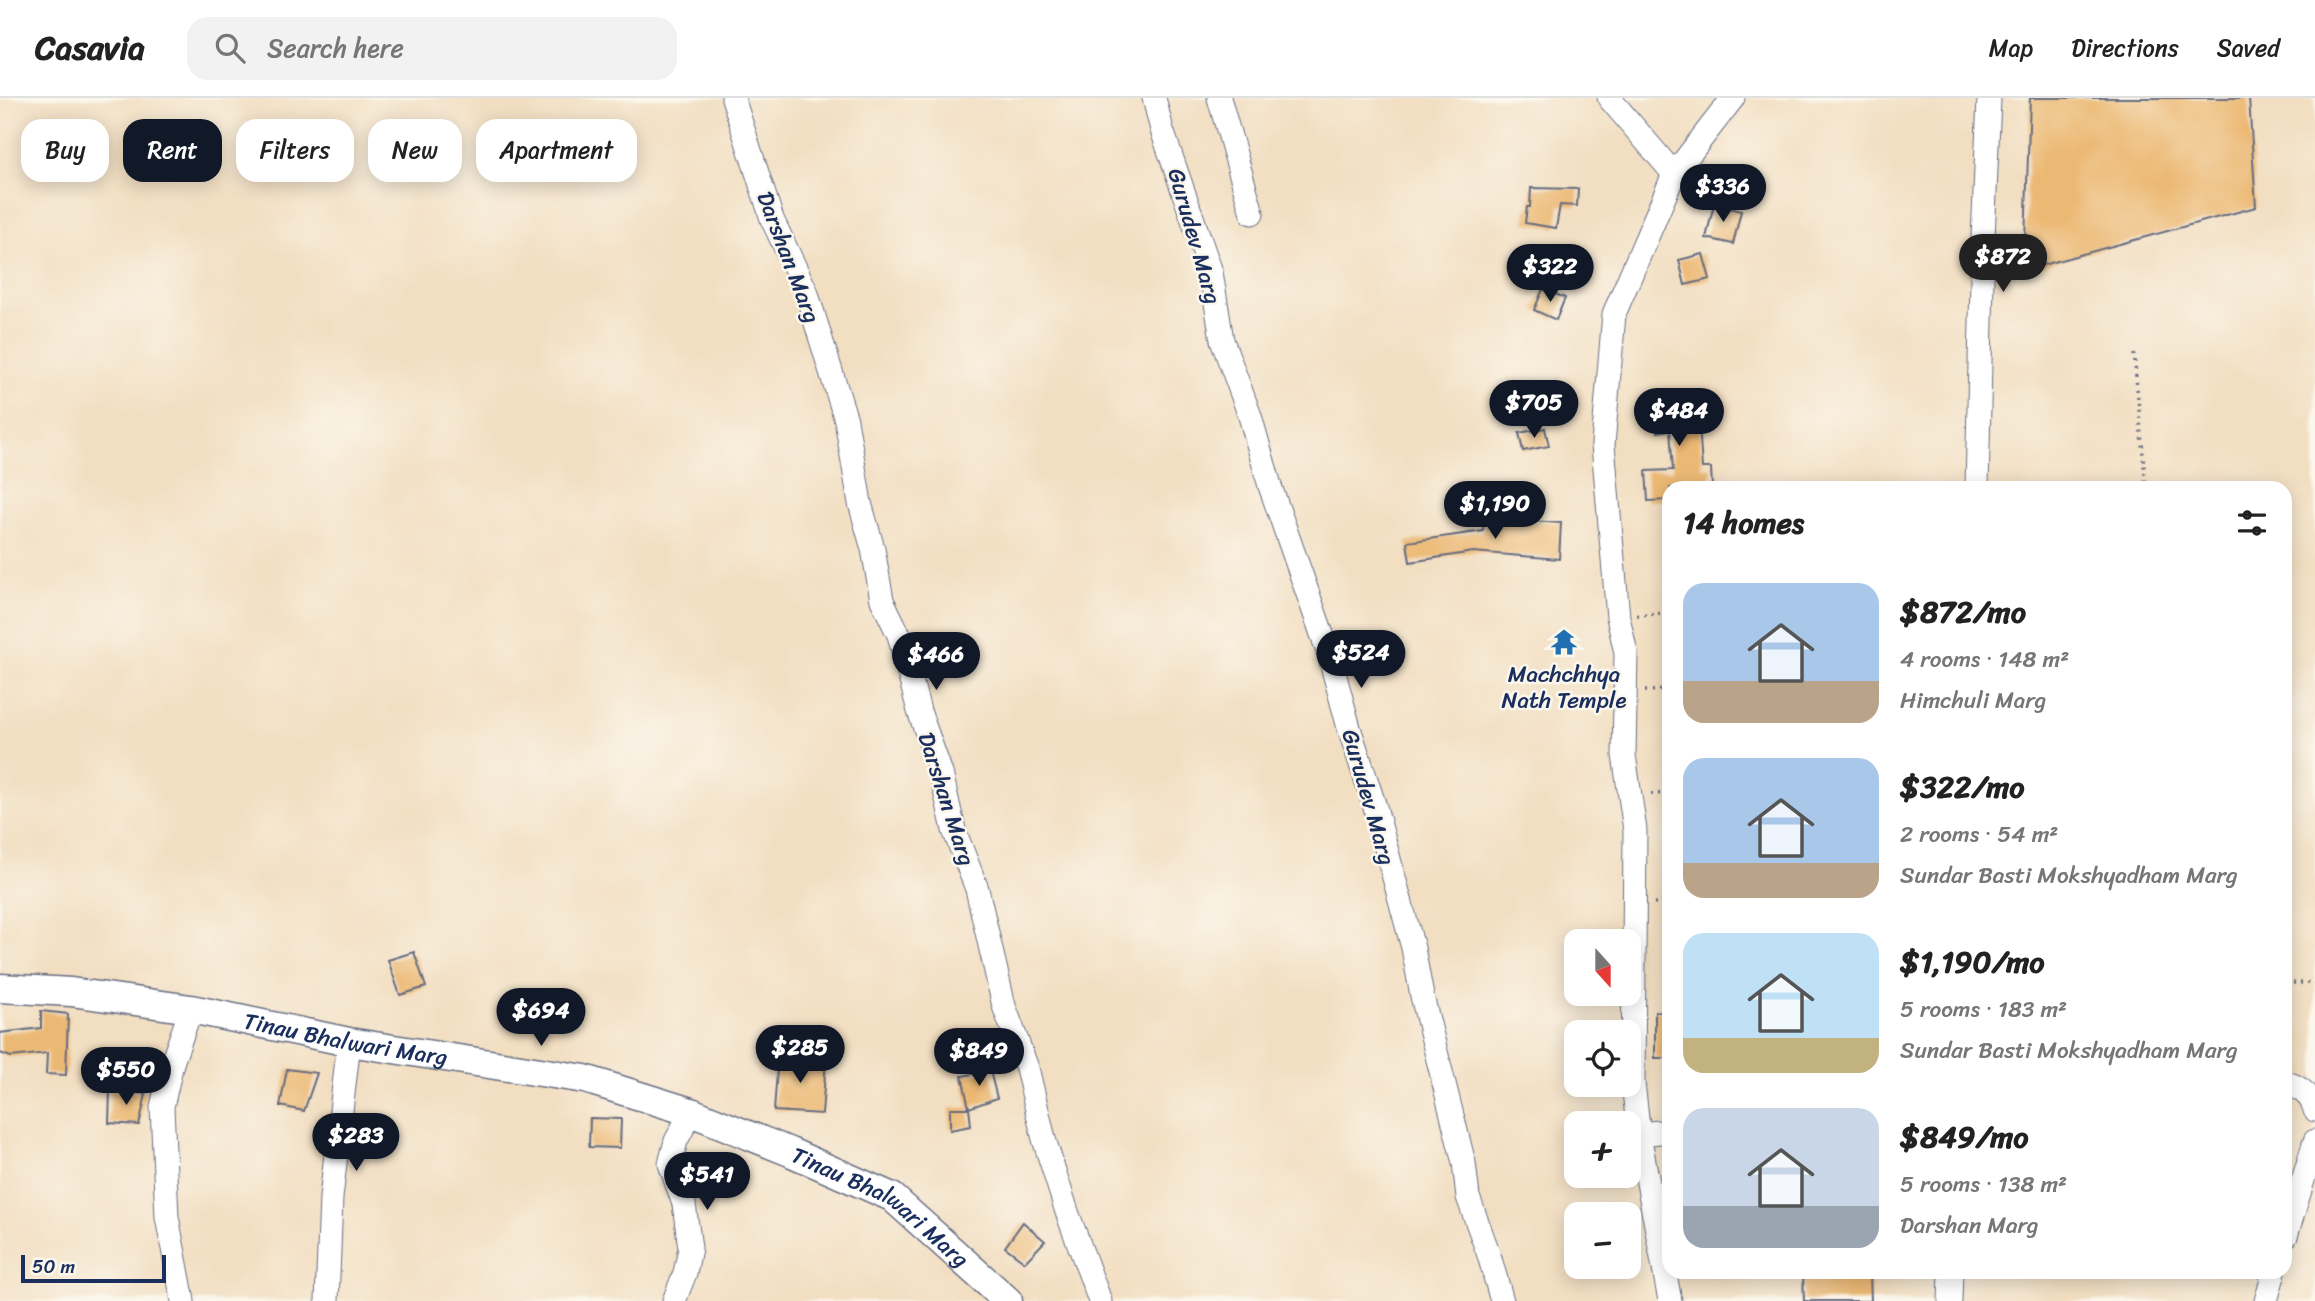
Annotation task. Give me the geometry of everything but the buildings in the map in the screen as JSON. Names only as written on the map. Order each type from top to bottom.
[{"type":"street","name":"Darshan Marg","points":[[733,98],[772,219],[806,291],[846,420],[860,503],[873,549],[882,600],[899,635],[919,711],[941,773],[954,830],[976,889],[1004,1006],[1027,1068],[1044,1139],[1067,1212],[1100,1301]]},
{"type":"street","name":"Gurudev Marg","points":[[1154,98],[1162,130],[1211,272],[1222,340],[1329,654],[1375,807],[1413,948],[1422,996],[1464,1163],[1468,1198],[1503,1301]]},
{"type":"street","points":[[1219,98],[1252,213]]},
{"type":"street","points":[[1609,98],[1674,174]]},
{"type":"street","points":[[1636,1111],[1633,1083],[1634,830],[1624,755],[1626,653],[1618,617],[1603,445],[1614,314],[1674,174],[1733,98]]},
{"type":"street","points":[[1977,481],[1989,98]]},
{"type":"street","name":"Tinau Bhalwari Marg","points":[[0,988],[71,992],[191,1009],[349,1042],[585,1079],[691,1112],[892,1197],[1008,1301]]},
{"type":"street","points":[[183,1301],[167,1217],[162,1107],[172,1063],[191,1009]]},
{"type":"street","points":[[327,1301],[331,1198],[349,1042]]},
{"type":"street","points":[[2292,1084],[2314,1106]]},
{"type":"street","points":[[674,1301],[685,1273],[690,1248],[684,1204],[670,1164],[676,1141],[691,1112]]},
{"type":"street","points":[[1641,1134],[1662,1132]]},
{"type":"street","points":[[2292,1217],[2315,1142]]},
{"type":"street","points":[[1641,1143],[1662,1238]]},
{"type":"street","points":[[1668,1279],[1670,1301]]},
{"type":"street","points":[[1950,1301],[1951,1279]]},
{"type":"street","points":[[2266,1301],[2272,1279]]},
{"type":"path","points":[[2134,354],[2145,481]]},
{"type":"path","points":[[1618,617],[1662,614]]},
{"type":"path","points":[[2292,984],[2315,983]]},
{"type":"place","name":"Machchhya Nath Temple","points":[[1564,642]]}]
